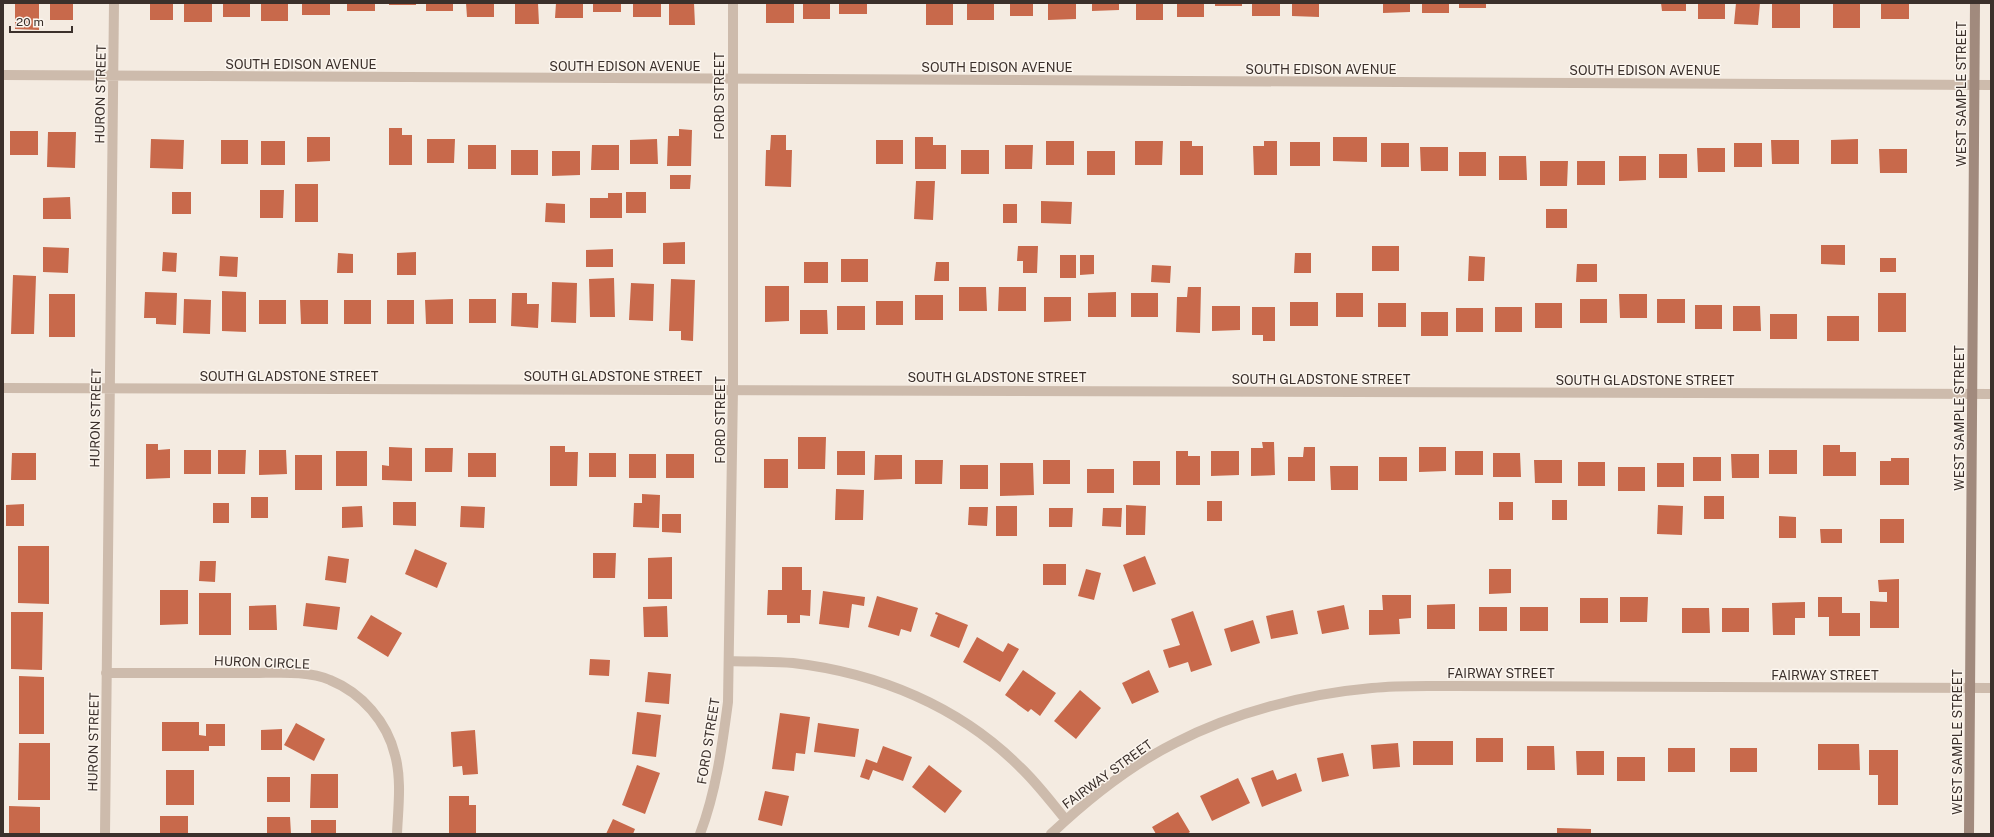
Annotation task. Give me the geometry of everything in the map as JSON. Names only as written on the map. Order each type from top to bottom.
[{"type":"main road","name":"WEST SAMPLE STREET","points":[[1970,834],[1975,3]]},
{"type":"street","name":"HURON STREET","points":[[105,834],[108,389],[114,3]]},
{"type":"street","name":"FORD STREET","points":[[700,834],[713,791],[722,750],[728,702],[733,389],[733,3]]},
{"type":"street","name":"SOUTH EDISON AVENUE","points":[[3,75],[1991,85]]},
{"type":"street","name":"SOUTH GLADSTONE STREET","points":[[3,388],[733,389],[1991,394]]},
{"type":"street","points":[[729,661],[791,663],[832,668],[864,676],[903,690],[955,715],[986,737],[1020,767],[1066,820]]},
{"type":"street","name":"HURON CIRCLE","points":[[106,673],[297,673],[329,679],[341,685],[362,699],[378,717],[389,735],[396,756],[398,780],[397,834]]},
{"type":"street","name":"FAIRWAY STREET","points":[[1051,834],[1086,802],[1142,761],[1175,742],[1251,713],[1288,702],[1326,694],[1373,688],[1454,686],[1991,688]]},
{"type":"building","points":[[15,3],[39,3],[39,30],[15,29]]},
{"type":"building","points":[[50,3],[73,3],[73,20],[50,20]]},
{"type":"building","points":[[150,3],[173,3],[173,20],[150,20]]},
{"type":"building","points":[[184,3],[212,3],[212,22],[184,22]]},
{"type":"building","points":[[223,3],[250,3],[250,17],[223,17]]},
{"type":"building","points":[[261,3],[288,3],[288,21],[261,21]]},
{"type":"building","points":[[302,3],[330,3],[330,15],[302,15]]},
{"type":"building","points":[[347,3],[375,3],[375,11],[347,11]]},
{"type":"building","points":[[389,3],[416,3],[416,5],[389,5]]},
{"type":"building","points":[[426,3],[453,3],[453,11],[426,11]]},
{"type":"building","points":[[466,3],[494,3],[494,17],[467,17]]},
{"type":"building","points":[[515,3],[538,3],[539,24],[515,24]]},
{"type":"building","points":[[556,3],[583,3],[583,18],[555,18]]},
{"type":"building","points":[[593,3],[621,3],[621,12],[593,12]]},
{"type":"building","points":[[633,3],[661,3],[661,17],[633,17]]},
{"type":"building","points":[[669,3],[694,3],[695,25],[669,25]]},
{"type":"building","points":[[766,3],[794,3],[794,23],[766,23]]},
{"type":"building","points":[[803,3],[830,3],[830,19],[803,19]]},
{"type":"building","points":[[839,3],[867,3],[867,14],[839,14]]},
{"type":"building","points":[[926,3],[953,3],[953,25],[926,25]]},
{"type":"building","points":[[967,3],[994,3],[994,20],[967,20]]},
{"type":"building","points":[[1010,3],[1033,3],[1033,16],[1010,16]]},
{"type":"building","points":[[1048,3],[1076,3],[1076,19],[1048,20]]},
{"type":"building","points":[[1092,3],[1119,3],[1119,10],[1092,11]]},
{"type":"building","points":[[1136,3],[1163,3],[1163,20],[1136,20]]},
{"type":"building","points":[[1177,3],[1204,3],[1204,17],[1177,17]]},
{"type":"building","points":[[1215,3],[1242,3],[1242,6],[1215,6]]},
{"type":"building","points":[[1252,3],[1280,3],[1280,16],[1252,16]]},
{"type":"building","points":[[1292,3],[1319,3],[1319,17],[1292,16]]},
{"type":"building","points":[[1383,3],[1410,3],[1410,12],[1383,13]]},
{"type":"building","points":[[1422,3],[1449,3],[1449,13],[1422,13]]},
{"type":"building","points":[[1459,3],[1486,3],[1486,8],[1459,8]]},
{"type":"building","points":[[1661,3],[1686,3],[1686,11],[1662,11]]},
{"type":"building","points":[[1698,3],[1725,3],[1725,19],[1698,19]]},
{"type":"building","points":[[1736,3],[1760,3],[1758,25],[1734,24]]},
{"type":"building","points":[[1833,3],[1860,3],[1860,28],[1833,28]]},
{"type":"building","points":[[1881,3],[1909,3],[1909,19],[1881,19]]},
{"type":"building","points":[[1772,4],[1800,4],[1800,28],[1772,28]]},
{"type":"building","points":[[389,128],[402,128],[402,135],[412,135],[412,165],[389,165]]},
{"type":"building","points":[[679,129],[692,130],[691,166],[667,166],[668,136],[679,136]]},
{"type":"building","points":[[10,131],[38,131],[38,155],[10,155]]},
{"type":"building","points":[[48,132],[76,132],[75,168],[47,167]]},
{"type":"building","points":[[771,135],[786,135],[786,150],[792,150],[791,187],[765,186],[766,150],[770,150]]},
{"type":"building","points":[[307,137],[330,137],[330,161],[307,162]]},
{"type":"building","points":[[915,137],[933,137],[933,145],[946,145],[946,169],[915,169]]},
{"type":"building","points":[[1333,137],[1367,137],[1367,162],[1333,161]]},
{"type":"building","points":[[151,139],[184,140],[183,169],[150,168]]},
{"type":"building","points":[[427,139],[455,139],[454,163],[427,163]]},
{"type":"building","points":[[657,139],[658,164],[630,164],[630,140]]},
{"type":"building","points":[[1858,139],[1858,164],[1831,164],[1831,140]]},
{"type":"building","points":[[221,140],[248,140],[248,164],[221,164]]},
{"type":"building","points":[[876,140],[903,140],[903,164],[876,164]]},
{"type":"building","points":[[1771,140],[1799,140],[1799,164],[1772,164]]},
{"type":"building","points":[[261,141],[285,141],[285,165],[261,165]]},
{"type":"building","points":[[1046,141],[1074,141],[1074,165],[1046,165]]},
{"type":"building","points":[[1135,141],[1163,141],[1162,165],[1135,165]]},
{"type":"building","points":[[1180,141],[1192,141],[1192,146],[1203,146],[1203,175],[1180,175]]},
{"type":"building","points":[[1264,141],[1277,141],[1277,175],[1254,175],[1253,146],[1264,146]]},
{"type":"building","points":[[1290,142],[1320,142],[1320,166],[1290,166]]},
{"type":"building","points":[[1381,143],[1409,143],[1409,167],[1381,167]]},
{"type":"building","points":[[1734,143],[1762,143],[1762,167],[1734,167]]},
{"type":"building","points":[[468,145],[496,145],[496,169],[468,169]]},
{"type":"building","points":[[592,145],[619,145],[619,170],[591,170]]},
{"type":"building","points":[[1005,145],[1033,145],[1032,169],[1005,169]]},
{"type":"building","points":[[1420,147],[1448,147],[1448,171],[1421,171]]},
{"type":"building","points":[[1697,148],[1725,148],[1725,172],[1698,172]]},
{"type":"building","points":[[1879,149],[1907,149],[1907,173],[1880,173]]},
{"type":"building","points":[[511,150],[538,150],[538,175],[511,175]]},
{"type":"building","points":[[961,150],[989,150],[989,174],[961,174]]},
{"type":"building","points":[[552,151],[580,151],[580,175],[552,176]]},
{"type":"building","points":[[1087,151],[1115,151],[1115,175],[1087,175]]},
{"type":"building","points":[[1459,152],[1486,152],[1486,176],[1459,176]]},
{"type":"building","points":[[1659,154],[1687,154],[1687,178],[1659,178]]},
{"type":"building","points":[[1499,156],[1526,156],[1527,180],[1499,180]]},
{"type":"building","points":[[1619,156],[1646,156],[1646,180],[1619,181]]},
{"type":"building","points":[[1540,161],[1568,161],[1567,186],[1540,186]]},
{"type":"building","points":[[1577,161],[1605,161],[1605,185],[1577,185]]},
{"type":"building","points":[[670,175],[691,175],[690,189],[670,189]]},
{"type":"building","points":[[916,181],[935,181],[933,220],[914,219]]},
{"type":"building","points":[[295,184],[318,184],[318,222],[295,222]]},
{"type":"building","points":[[260,190],[284,190],[283,218],[260,218]]},
{"type":"building","points":[[172,192],[191,192],[191,214],[172,214]]},
{"type":"building","points":[[626,192],[646,192],[646,213],[626,213]]},
{"type":"building","points":[[608,193],[622,193],[622,218],[590,218],[590,198],[608,198]]},
{"type":"building","points":[[70,197],[71,219],[43,219],[43,198]]},
{"type":"building","points":[[1041,201],[1072,202],[1071,224],[1041,223]]},
{"type":"building","points":[[546,203],[565,204],[565,223],[545,222]]},
{"type":"building","points":[[1003,204],[1017,204],[1017,223],[1003,223]]},
{"type":"building","points":[[1546,209],[1567,209],[1567,228],[1546,228]]},
{"type":"building","points":[[685,242],[685,264],[663,264],[663,243]]},
{"type":"building","points":[[1821,245],[1845,245],[1845,265],[1821,264]]},
{"type":"building","points":[[1018,246],[1038,246],[1037,273],[1023,273],[1023,261],[1017,261]]},
{"type":"building","points":[[1372,246],[1399,246],[1399,271],[1372,271]]},
{"type":"building","points":[[43,247],[69,248],[68,273],[43,272]]},
{"type":"building","points":[[613,249],[613,267],[586,267],[586,250]]},
{"type":"building","points":[[163,252],[177,253],[176,272],[162,271]]},
{"type":"building","points":[[416,252],[416,275],[397,275],[397,253]]},
{"type":"building","points":[[338,253],[353,254],[353,273],[337,273]]},
{"type":"building","points":[[1295,253],[1311,253],[1311,273],[1294,273]]},
{"type":"building","points":[[1060,255],[1076,255],[1076,278],[1060,278]]},
{"type":"building","points":[[1080,255],[1094,255],[1094,274],[1080,275]]},
{"type":"building","points":[[220,256],[238,257],[237,277],[219,276]]},
{"type":"building","points":[[1469,256],[1485,257],[1484,281],[1468,281]]},
{"type":"building","points":[[1880,258],[1896,258],[1896,272],[1880,272]]},
{"type":"building","points":[[841,259],[868,259],[868,282],[841,282]]},
{"type":"building","points":[[804,262],[828,262],[828,283],[804,283]]},
{"type":"building","points":[[936,262],[949,262],[949,281],[934,281]]},
{"type":"building","points":[[1577,264],[1597,264],[1597,282],[1576,282]]},
{"type":"building","points":[[1152,265],[1171,266],[1170,283],[1151,282]]},
{"type":"building","points":[[13,275],[36,276],[34,334],[11,334]]},
{"type":"building","points":[[614,278],[615,317],[590,317],[589,279]]},
{"type":"building","points":[[671,279],[695,280],[693,341],[681,340],[681,331],[669,331]]},
{"type":"building","points":[[552,282],[577,283],[576,323],[551,322]]},
{"type":"building","points":[[631,283],[654,284],[653,321],[629,320]]},
{"type":"building","points":[[765,286],[789,286],[789,321],[765,322]]},
{"type":"building","points":[[959,287],[986,287],[987,311],[959,311]]},
{"type":"building","points":[[999,287],[1026,287],[1026,311],[998,311]]},
{"type":"building","points":[[1188,287],[1201,287],[1200,333],[1176,332],[1177,297],[1187,297]]},
{"type":"building","points":[[222,291],[246,292],[246,332],[222,331]]},
{"type":"building","points":[[145,292],[177,293],[176,325],[156,324],[156,318],[144,318]]},
{"type":"building","points":[[1116,292],[1116,317],[1088,317],[1088,293]]},
{"type":"building","points":[[512,293],[527,293],[527,304],[539,304],[538,328],[511,326]]},
{"type":"building","points":[[1131,293],[1158,293],[1158,317],[1131,317]]},
{"type":"building","points":[[1336,293],[1363,293],[1363,317],[1336,317]]},
{"type":"building","points":[[1878,293],[1906,293],[1906,332],[1878,332]]},
{"type":"building","points":[[49,294],[75,294],[75,337],[49,337]]},
{"type":"building","points":[[1619,294],[1647,294],[1647,318],[1620,318]]},
{"type":"building","points":[[915,295],[943,295],[943,320],[915,320]]},
{"type":"building","points":[[1044,297],[1071,297],[1071,321],[1044,322]]},
{"type":"building","points":[[184,299],[211,300],[210,334],[183,333]]},
{"type":"building","points":[[453,299],[453,324],[426,324],[425,300]]},
{"type":"building","points":[[469,299],[496,299],[496,323],[469,323]]},
{"type":"building","points":[[1580,299],[1607,299],[1607,323],[1580,323]]},
{"type":"building","points":[[1657,299],[1685,299],[1685,323],[1657,323]]},
{"type":"building","points":[[259,300],[286,300],[286,324],[259,324]]},
{"type":"building","points":[[300,300],[328,300],[328,324],[301,324]]},
{"type":"building","points":[[344,300],[371,300],[371,324],[344,324]]},
{"type":"building","points":[[387,300],[414,300],[414,324],[387,324]]},
{"type":"building","points":[[876,301],[903,301],[903,325],[876,325]]},
{"type":"building","points":[[1290,302],[1318,302],[1318,326],[1290,326]]},
{"type":"building","points":[[1378,303],[1406,303],[1406,327],[1378,327]]},
{"type":"building","points":[[1535,303],[1562,303],[1562,328],[1535,328]]},
{"type":"building","points":[[1695,305],[1722,305],[1722,329],[1695,329]]},
{"type":"building","points":[[837,306],[865,306],[865,330],[837,330]]},
{"type":"building","points":[[1212,306],[1240,306],[1240,330],[1212,331]]},
{"type":"building","points":[[1733,306],[1760,306],[1761,331],[1733,331]]},
{"type":"building","points":[[1252,307],[1275,307],[1275,341],[1263,341],[1263,335],[1252,335]]},
{"type":"building","points":[[1495,307],[1522,307],[1522,332],[1495,332]]},
{"type":"building","points":[[1456,308],[1483,308],[1483,332],[1456,332]]},
{"type":"building","points":[[800,310],[827,310],[828,334],[800,334]]},
{"type":"building","points":[[1421,312],[1448,312],[1448,336],[1421,336]]},
{"type":"building","points":[[1770,314],[1797,314],[1797,339],[1770,339]]},
{"type":"building","points":[[1827,316],[1859,316],[1859,341],[1827,341]]},
{"type":"building","points":[[798,437],[826,437],[825,469],[798,469]]},
{"type":"building","points":[[1262,442],[1274,442],[1275,475],[1251,476],[1251,448],[1263,448]]},
{"type":"building","points":[[146,444],[158,444],[158,450],[170,449],[170,478],[146,479]]},
{"type":"building","points":[[1823,445],[1840,445],[1840,452],[1856,452],[1856,476],[1823,476]]},
{"type":"building","points":[[550,446],[565,446],[565,452],[578,452],[577,486],[550,486]]},
{"type":"building","points":[[389,447],[412,448],[412,481],[382,480],[382,465],[389,466]]},
{"type":"building","points":[[1304,447],[1315,447],[1315,481],[1288,481],[1288,457],[1303,457]]},
{"type":"building","points":[[1419,447],[1446,447],[1446,471],[1419,472]]},
{"type":"building","points":[[425,448],[453,448],[452,472],[425,472]]},
{"type":"building","points":[[184,450],[211,450],[211,474],[184,474]]},
{"type":"building","points":[[218,450],[246,450],[245,474],[218,474]]},
{"type":"building","points":[[259,450],[286,450],[287,474],[259,475]]},
{"type":"building","points":[[1769,450],[1797,450],[1797,474],[1769,474]]},
{"type":"building","points":[[336,451],[367,451],[367,486],[336,486]]},
{"type":"building","points":[[837,451],[865,451],[865,475],[837,475]]},
{"type":"building","points":[[1176,451],[1188,451],[1188,456],[1200,456],[1200,485],[1176,485]]},
{"type":"building","points":[[1211,451],[1239,451],[1239,475],[1211,476]]},
{"type":"building","points":[[1455,451],[1483,451],[1483,475],[1455,475]]},
{"type":"building","points":[[12,453],[36,453],[36,480],[11,480]]},
{"type":"building","points":[[468,453],[496,453],[496,477],[468,477]]},
{"type":"building","points":[[589,453],[616,453],[616,477],[589,477]]},
{"type":"building","points":[[1493,453],[1520,453],[1521,477],[1493,477]]},
{"type":"building","points":[[629,454],[656,454],[656,478],[629,478]]},
{"type":"building","points":[[666,454],[694,454],[694,478],[666,478]]},
{"type":"building","points":[[1731,454],[1759,454],[1759,478],[1732,478]]},
{"type":"building","points":[[295,455],[322,455],[322,490],[295,490]]},
{"type":"building","points":[[875,455],[902,455],[902,479],[874,480]]},
{"type":"building","points":[[1379,457],[1407,457],[1407,481],[1379,481]]},
{"type":"building","points":[[1693,457],[1721,457],[1721,481],[1693,481]]},
{"type":"building","points":[[1891,458],[1909,458],[1909,485],[1880,485],[1880,461],[1891,461]]},
{"type":"building","points":[[764,459],[788,459],[788,488],[764,488]]},
{"type":"building","points":[[915,460],[943,460],[942,484],[915,484]]},
{"type":"building","points":[[1043,460],[1070,460],[1070,484],[1043,484]]},
{"type":"building","points":[[1534,460],[1562,460],[1562,483],[1535,483]]},
{"type":"building","points":[[1133,461],[1160,461],[1160,485],[1133,485]]},
{"type":"building","points":[[1578,462],[1605,462],[1605,486],[1578,486]]},
{"type":"building","points":[[1000,463],[1033,463],[1034,495],[1000,496]]},
{"type":"building","points":[[1657,463],[1684,463],[1684,487],[1657,487]]},
{"type":"building","points":[[960,465],[988,465],[988,489],[960,489]]},
{"type":"building","points":[[1330,466],[1358,466],[1358,490],[1331,490]]},
{"type":"building","points":[[1618,467],[1645,467],[1645,491],[1618,491]]},
{"type":"building","points":[[1087,469],[1114,469],[1114,493],[1087,493]]},
{"type":"building","points":[[836,489],[864,490],[863,520],[835,520]]},
{"type":"building","points":[[642,494],[660,495],[659,528],[633,527],[634,503],[642,503]]},
{"type":"building","points":[[1704,496],[1724,496],[1724,519],[1704,519]]},
{"type":"building","points":[[251,497],[268,497],[268,518],[251,518]]},
{"type":"building","points":[[1552,500],[1567,500],[1567,520],[1552,520]]},
{"type":"building","points":[[1207,501],[1222,501],[1222,521],[1207,521]]},
{"type":"building","points":[[393,502],[416,502],[416,526],[393,525]]},
{"type":"building","points":[[1499,502],[1513,502],[1513,520],[1499,520]]},
{"type":"building","points":[[213,503],[229,503],[229,523],[213,523]]},
{"type":"building","points":[[24,504],[24,526],[6,526],[6,505]]},
{"type":"building","points":[[1126,505],[1146,506],[1145,535],[1126,535]]},
{"type":"building","points":[[1658,505],[1683,506],[1682,535],[1657,534]]},
{"type":"building","points":[[362,506],[363,527],[342,528],[342,507]]},
{"type":"building","points":[[461,506],[485,507],[484,528],[460,527]]},
{"type":"building","points":[[996,506],[1017,506],[1017,536],[996,536]]},
{"type":"building","points":[[969,507],[988,507],[987,526],[968,525]]},
{"type":"building","points":[[1049,508],[1073,508],[1072,527],[1049,527]]},
{"type":"building","points":[[1103,508],[1122,508],[1121,527],[1102,526]]},
{"type":"building","points":[[662,514],[681,514],[681,533],[662,532]]},
{"type":"building","points":[[1779,516],[1796,517],[1796,538],[1779,538]]},
{"type":"building","points":[[1880,519],[1904,519],[1904,543],[1880,543]]},
{"type":"building","points":[[1820,529],[1842,529],[1842,543],[1821,543]]},
{"type":"building","points":[[18,546],[49,546],[49,604],[18,603]]},
{"type":"building","points":[[415,549],[447,563],[437,588],[405,574]]},
{"type":"building","points":[[593,553],[616,553],[615,578],[593,578]]},
{"type":"building","points":[[328,556],[349,559],[346,583],[325,580]]},
{"type":"building","points":[[1145,556],[1156,584],[1133,592],[1123,565]]},
{"type":"building","points":[[672,557],[672,599],[648,599],[648,558]]},
{"type":"building","points":[[200,561],[216,561],[215,582],[199,581]]},
{"type":"building","points":[[1043,564],[1066,564],[1066,585],[1043,585]]},
{"type":"building","points":[[782,567],[802,567],[802,590],[811,590],[810,616],[800,615],[800,623],[787,623],[787,615],[767,615],[768,590],[782,590]]},
{"type":"building","points":[[1086,569],[1101,573],[1094,600],[1078,596]]},
{"type":"building","points":[[1489,569],[1511,569],[1511,593],[1489,594]]},
{"type":"building","points":[[1899,579],[1899,628],[1870,628],[1870,601],[1887,602],[1887,592],[1879,592],[1878,580]]},
{"type":"building","points":[[160,590],[188,590],[188,624],[160,625]]},
{"type":"building","points":[[823,591],[865,597],[864,606],[852,604],[849,628],[819,624]]},
{"type":"building","points":[[199,593],[231,593],[231,635],[199,635]]},
{"type":"building","points":[[1382,595],[1411,595],[1411,618],[1399,619],[1400,634],[1369,635],[1369,610],[1383,610]]},
{"type":"building","points":[[877,596],[918,608],[911,632],[901,629],[899,636],[868,627]]},
{"type":"building","points":[[1620,597],[1648,597],[1647,622],[1620,622]]},
{"type":"building","points":[[1818,597],[1842,597],[1842,613],[1860,613],[1860,636],[1829,636],[1829,617],[1818,617]]},
{"type":"building","points":[[1580,598],[1608,598],[1608,623],[1580,623]]},
{"type":"building","points":[[1805,602],[1805,618],[1795,618],[1795,635],[1773,635],[1772,603]]},
{"type":"building","points":[[306,603],[340,607],[337,630],[303,626]]},
{"type":"building","points":[[1455,604],[1455,629],[1427,629],[1427,605]]},
{"type":"building","points":[[276,605],[277,630],[249,630],[249,606]]},
{"type":"building","points":[[1344,605],[1349,629],[1322,634],[1317,611]]},
{"type":"building","points":[[667,606],[668,637],[644,637],[643,607]]},
{"type":"building","points":[[1479,607],[1507,607],[1507,631],[1479,631]]},
{"type":"building","points":[[1520,607],[1548,607],[1548,631],[1520,631]]},
{"type":"building","points":[[1682,608],[1709,608],[1710,633],[1682,633]]},
{"type":"building","points":[[1722,608],[1749,608],[1749,632],[1722,632]]},
{"type":"building","points":[[1293,610],[1298,634],[1271,639],[1266,616]]},
{"type":"building","points":[[1193,611],[1212,665],[1191,672],[1188,662],[1169,668],[1163,650],[1180,645],[1171,619]]},
{"type":"building","points":[[11,612],[43,612],[42,670],[11,669]]},
{"type":"building","points":[[936,612],[968,625],[959,648],[930,636],[938,615],[935,614]]},
{"type":"building","points":[[371,615],[402,633],[388,657],[357,638]]},
{"type":"building","points":[[1253,620],[1260,643],[1231,652],[1224,629]]},
{"type":"building","points":[[977,637],[1003,652],[1008,643],[1019,649],[1000,682],[963,662]]},
{"type":"building","points":[[590,659],[610,660],[609,676],[589,675]]},
{"type":"building","points":[[1023,670],[1056,693],[1040,716],[1031,709],[1028,712],[1005,695]]},
{"type":"building","points":[[1149,670],[1159,692],[1132,704],[1122,683]]},
{"type":"building","points":[[648,672],[671,674],[669,704],[645,702]]},
{"type":"building","points":[[19,676],[44,677],[44,734],[19,734]]},
{"type":"building","points":[[1080,690],[1101,708],[1076,739],[1054,721]]},
{"type":"building","points":[[637,712],[661,715],[656,757],[632,754]]},
{"type":"building","points":[[780,713],[810,717],[805,754],[796,753],[794,771],[772,769]]},
{"type":"building","points":[[162,722],[199,722],[199,735],[206,736],[206,724],[225,724],[225,746],[209,746],[209,751],[162,751]]},
{"type":"building","points":[[296,723],[325,739],[314,761],[284,745]]},
{"type":"building","points":[[818,723],[859,729],[855,757],[814,752]]},
{"type":"building","points":[[282,729],[282,750],[261,750],[261,730]]},
{"type":"building","points":[[475,730],[478,774],[463,775],[462,766],[453,767],[451,732]]},
{"type":"building","points":[[1476,738],[1503,738],[1503,762],[1476,762]]},
{"type":"building","points":[[1413,741],[1453,741],[1453,765],[1413,765]]},
{"type":"building","points":[[19,743],[50,743],[50,800],[18,800]]},
{"type":"building","points":[[1398,743],[1400,767],[1373,769],[1371,745]]},
{"type":"building","points":[[1818,744],[1859,744],[1860,770],[1818,770]]},
{"type":"building","points":[[883,746],[912,757],[903,781],[873,770],[869,780],[860,777],[866,759],[877,763]]},
{"type":"building","points":[[1527,746],[1554,746],[1555,770],[1527,770]]},
{"type":"building","points":[[1668,748],[1695,748],[1695,772],[1668,772]]},
{"type":"building","points":[[1730,748],[1757,748],[1757,772],[1730,772]]},
{"type":"building","points":[[1869,750],[1898,750],[1898,805],[1878,805],[1878,775],[1869,775]]},
{"type":"building","points":[[1576,751],[1604,751],[1604,775],[1577,775]]},
{"type":"building","points":[[1343,753],[1349,776],[1322,782],[1317,758]]},
{"type":"building","points":[[1617,757],[1645,757],[1645,781],[1617,781]]},
{"type":"building","points":[[637,765],[660,773],[645,814],[622,805]]},
{"type":"building","points":[[929,765],[962,791],[945,813],[912,787]]},
{"type":"building","points":[[166,770],[194,770],[194,805],[166,805]]},
{"type":"building","points":[[1273,770],[1277,780],[1296,773],[1302,791],[1262,807],[1251,778]]},
{"type":"building","points":[[311,774],[338,774],[338,808],[310,808]]},
{"type":"building","points":[[267,777],[290,777],[290,802],[267,802]]},
{"type":"building","points":[[1238,778],[1250,803],[1212,821],[1200,796]]},
{"type":"building","points":[[765,791],[789,796],[782,826],[758,820]]},
{"type":"building","points":[[449,796],[469,796],[469,805],[476,805],[476,834],[449,834]]},
{"type":"building","points":[[9,806],[40,807],[40,834],[9,834]]},
{"type":"building","points":[[1178,812],[1190,832],[1187,834],[1156,834],[1152,827]]},
{"type":"building","points":[[160,816],[188,816],[188,834],[160,834]]},
{"type":"building","points":[[267,817],[290,817],[291,834],[267,834]]},
{"type":"building","points":[[613,819],[635,829],[633,834],[606,834]]},
{"type":"building","points":[[311,820],[336,820],[336,834],[311,834]]},
{"type":"building","points":[[1557,828],[1591,829],[1591,834],[1557,834]]}]
